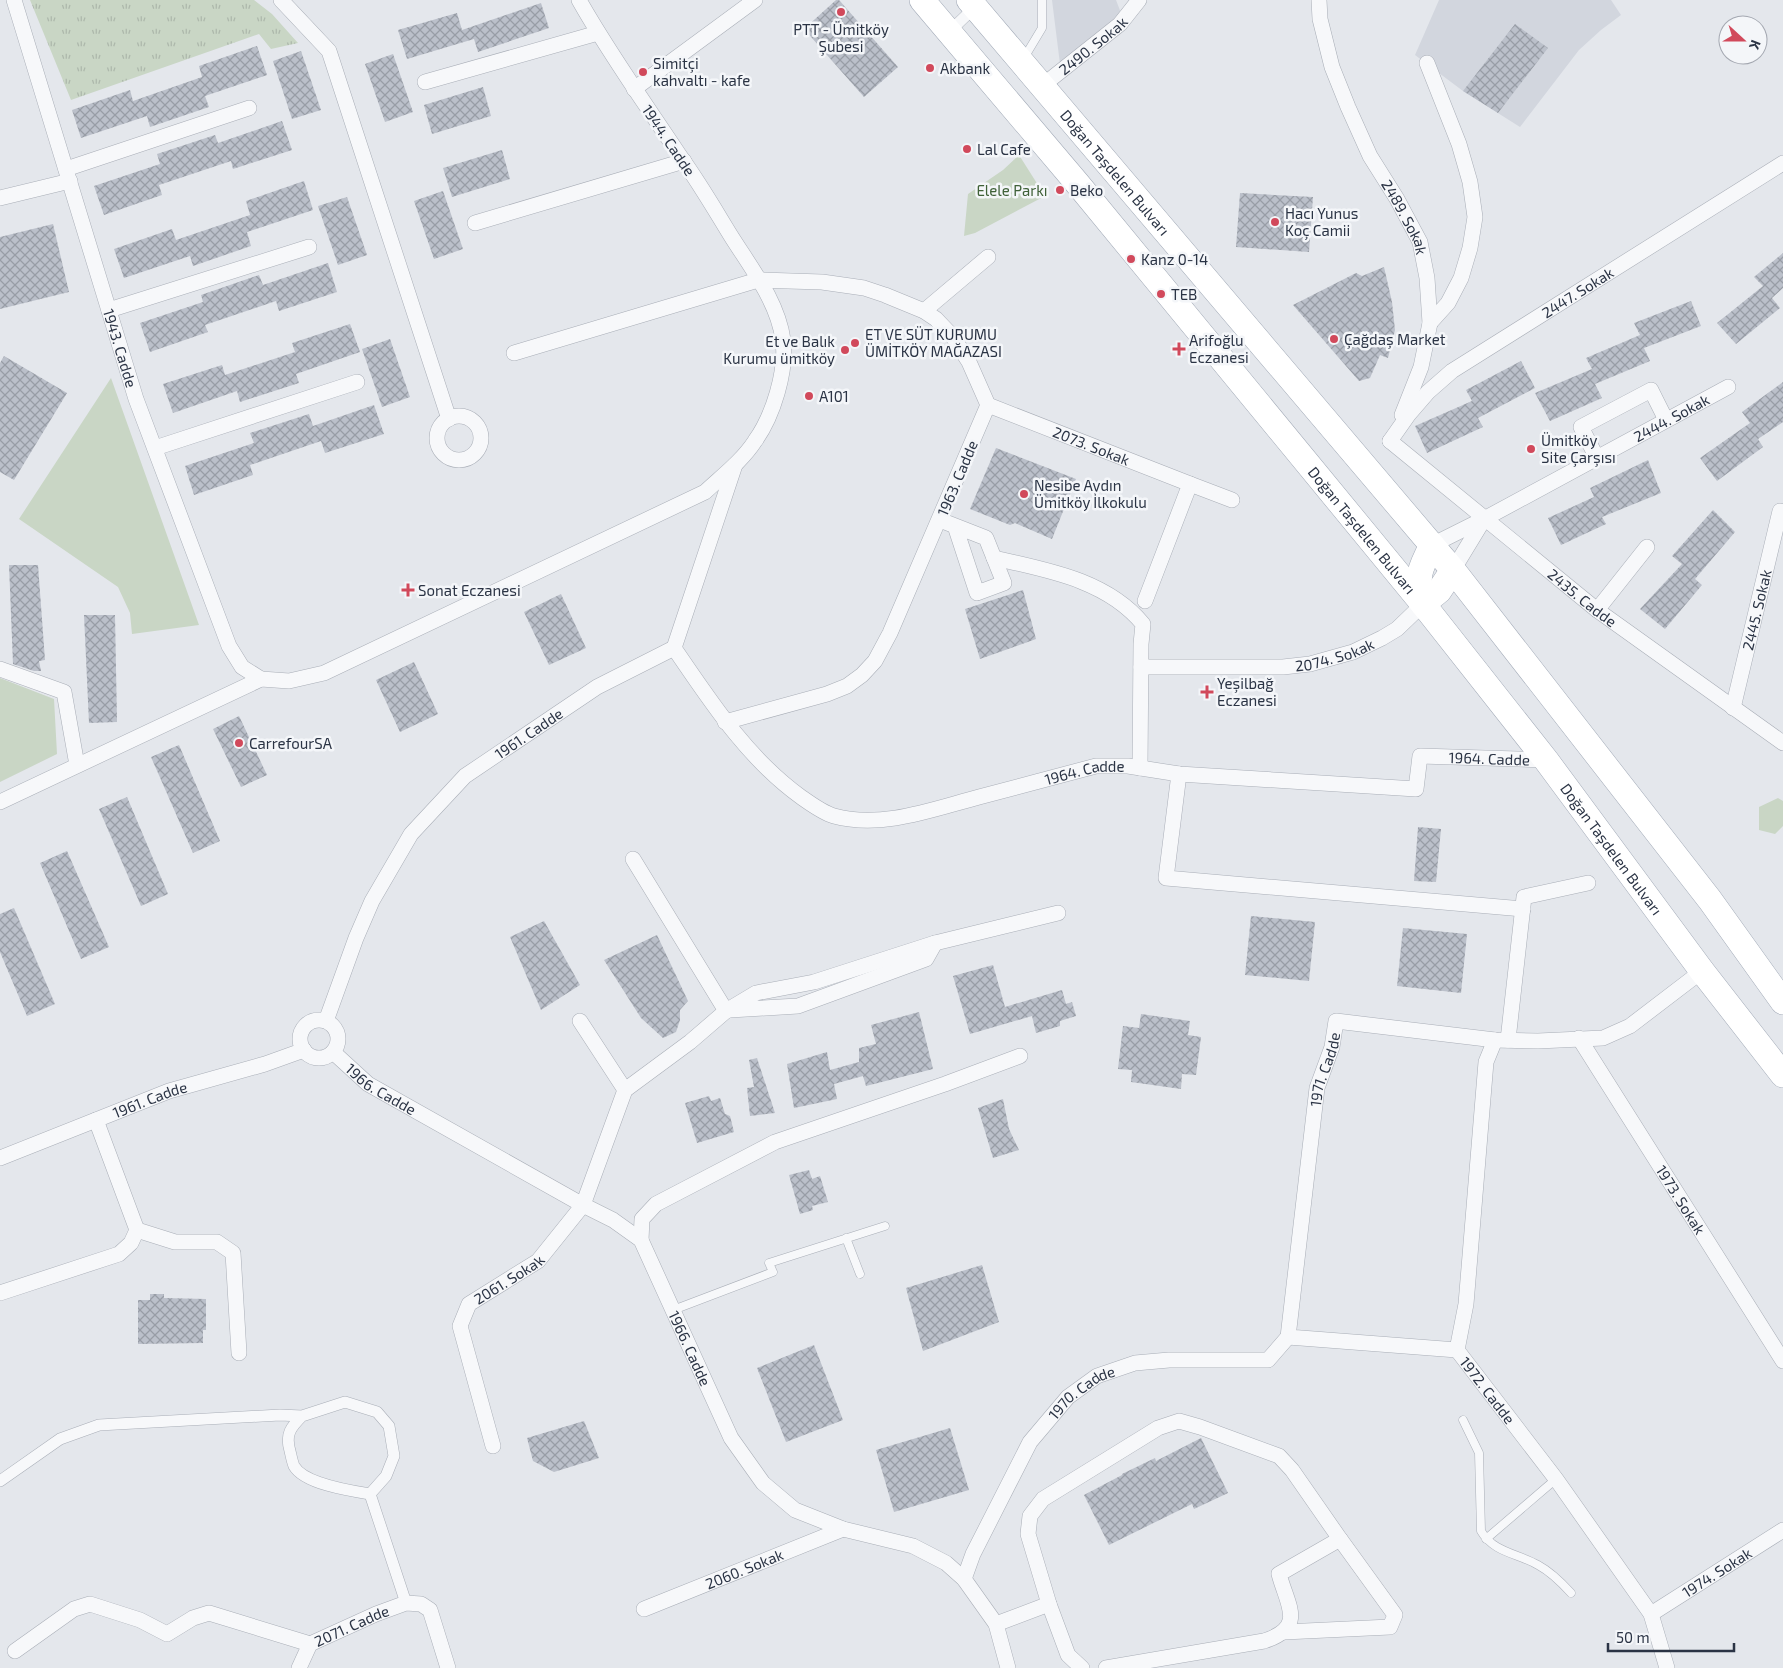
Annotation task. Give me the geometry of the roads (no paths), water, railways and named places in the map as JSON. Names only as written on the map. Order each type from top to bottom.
[{"type":"main road","name":"Doğan Taşdelen Bulvarı","points":[[922,0],[1090,199],[1423,604],[1546,760],[1702,971],[1783,1075]]},
{"type":"main road","name":"Doğan Taşdelen Bulvarı","points":[[972,3],[1453,570],[1710,900],[1783,1002]]},
{"type":"main road","points":[[1432,545],[1421,566],[1418,577],[1423,604],[1439,591],[1453,570]]},
{"type":"street","name":"1943. Cadde","points":[[14,0],[136,399],[229,646],[242,667],[261,679]]},
{"type":"street","points":[[281,0],[328,51],[449,419]]},
{"type":"street","name":"1944. Cadde","points":[[579,0],[634,89],[684,160],[774,309],[783,340],[783,372],[773,405],[756,441],[735,465]]},
{"type":"street","points":[[634,89],[755,0]]},
{"type":"street","name":"2490. Sokak","points":[[1042,86],[1120,24],[1139,0]]},
{"type":"street","name":"2489. Sokak","points":[[1319,0],[1320,19],[1332,67],[1370,156],[1397,199],[1420,242],[1428,278],[1430,323],[1421,368],[1390,442]]},
{"type":"street","points":[[949,32],[972,3]]},
{"type":"street","points":[[425,82],[598,33]]},
{"type":"street","points":[[1427,63],[1459,144],[1470,182],[1475,217],[1470,248],[1461,278],[1448,303],[1430,323]]},
{"type":"street","points":[[0,198],[249,108]]},
{"type":"street","points":[[475,222],[684,160]]},
{"type":"street","name":"2447. Sokak","points":[[1390,442],[1409,414],[1428,392],[1452,371],[1783,164]]},
{"type":"street","points":[[109,310],[309,247]]},
{"type":"street","points":[[924,310],[988,257]]},
{"type":"street","points":[[514,353],[758,280],[822,282],[849,286],[885,295],[924,310],[936,319],[952,337],[969,362],[988,405]]},
{"type":"street","points":[[155,448],[357,382]]},
{"type":"street","name":"2444. Sokak","points":[[1432,545],[1484,519],[1728,387]]},
{"type":"street","points":[[1597,458],[1581,427],[1651,390],[1666,420]]},
{"type":"street","name":"2073. Sokak","points":[[988,405],[1232,500]]},
{"type":"street","name":"1963. Cadde","points":[[725,722],[827,694],[847,686],[862,675],[875,660],[886,640],[940,520],[988,405]]},
{"type":"street","name":"2435. Cadde","points":[[1390,442],[1597,610],[1783,742]]},
{"type":"street","points":[[674,648],[735,465]]},
{"type":"street","points":[[0,802],[261,679],[290,681],[324,673],[704,492],[735,465]]},
{"type":"street","points":[[1145,601],[1190,484]]},
{"type":"street","name":"2445. Sokak","points":[[1733,708],[1780,511]]},
{"type":"street","points":[[1453,570],[1484,519]]},
{"type":"street","points":[[940,520],[986,538],[1004,583],[976,592],[955,526]]},
{"type":"street","points":[[1597,610],[1648,547]]},
{"type":"street","points":[[994,558],[1056,572],[1082,582],[1131,610],[1144,624],[1141,667],[1140,768]]},
{"type":"street","name":"2074. Sokak","points":[[1141,667],[1283,667],[1325,660],[1352,652],[1382,638],[1397,629],[1423,604]]},
{"type":"street","name":"1964. Cadde","points":[[674,648],[725,722],[756,758],[812,805],[832,816],[852,820],[873,821],[912,815],[1096,766],[1140,768],[1179,774],[1416,789],[1420,756],[1546,760]]},
{"type":"street","name":"1961. Cadde","points":[[326,1021],[356,938],[372,902],[411,834],[465,776],[597,687],[674,648]]},
{"type":"street","points":[[0,669],[64,692],[77,765]]},
{"type":"street","points":[[1179,774],[1166,878],[1523,909],[1524,897],[1588,883]]},
{"type":"street","points":[[633,859],[726,1010]]},
{"type":"street","name":"1972. Cadde","points":[[1523,909],[1501,1040],[1486,1062],[1466,1304],[1457,1350],[1556,1479],[1651,1614],[1667,1668]]},
{"type":"street","points":[[580,1021],[625,1090],[690,1042],[726,1010],[798,1006],[926,959],[936,943],[1058,913]]},
{"type":"street","name":"1971. Cadde","points":[[1288,1337],[1317,1088],[1332,1048],[1336,1021],[1501,1040],[1538,1041],[1604,1038],[1630,1026],[1702,971]]},
{"type":"street","points":[[314,1020],[326,1021],[336,1029],[338,1035],[336,1047],[333,1052],[321,1058],[308,1055],[300,1039],[304,1027],[314,1020]]},
{"type":"street","name":"1973. Sokak","points":[[1578,1038],[1783,1361]]},
{"type":"street","name":"1961. Cadde","points":[[0,1158],[170,1091],[265,1064],[304,1050]]},
{"type":"street","name":"1966. Cadde","points":[[333,1052],[368,1084],[583,1206],[613,1220],[641,1240],[731,1438],[763,1483],[796,1510],[843,1529],[913,1546],[946,1563],[964,1579],[996,1624],[1008,1668]]},
{"type":"street","points":[[641,1240],[642,1218],[656,1204],[775,1142],[945,1084],[1020,1056]]},
{"type":"street","name":"2061. Sokak","points":[[494,1446],[460,1326],[469,1304],[538,1261],[583,1206],[625,1090]]},
{"type":"street","points":[[0,1293],[119,1254],[131,1243],[137,1230],[96,1120]]},
{"type":"street","points":[[137,1230],[175,1242],[216,1242],[233,1253],[239,1353]]},
{"type":"street","points":[[1288,1337],[1457,1350]]},
{"type":"street","name":"1970. Cadde","points":[[964,1579],[973,1554],[1030,1442],[1068,1397],[1097,1376],[1134,1363],[1170,1360],[1268,1360],[1288,1337]]},
{"type":"street","points":[[0,1480],[60,1439],[98,1425],[280,1415],[302,1416],[344,1402],[377,1412],[389,1426],[394,1456],[386,1476],[370,1494]]},
{"type":"street","points":[[302,1416],[290,1428],[288,1444],[295,1467],[313,1480],[344,1490],[370,1494]]},
{"type":"street","points":[[1082,1668],[1068,1655],[1049,1604],[1028,1534],[1030,1516],[1043,1499],[1158,1428],[1179,1421],[1200,1426],[1279,1456],[1292,1470],[1395,1615],[1390,1628],[1284,1632]]},
{"type":"street","points":[[370,1494],[414,1604],[430,1610],[448,1668]]},
{"type":"street","name":"2060. Sokak","points":[[644,1608],[843,1529]]},
{"type":"street","name":"1974. Sokak","points":[[1651,1614],[1783,1530]]},
{"type":"street","points":[[1106,1668],[1264,1641],[1277,1637],[1291,1623],[1290,1609],[1279,1574],[1340,1539]]},
{"type":"street","points":[[15,1651],[74,1609],[90,1604],[140,1620],[167,1634],[193,1618],[208,1613],[310,1644]]},
{"type":"street","name":"2071. Cadde","points":[[299,1668],[310,1644],[376,1614],[414,1604]]},
{"type":"street","points":[[996,1624],[1049,1604]]},
{"type":"lane","points":[[1022,62],[1042,28],[1042,0]]},
{"type":"lane","points":[[673,1310],[773,1272],[769,1263],[885,1226]]},
{"type":"lane","points":[[846,1238],[860,1274]]},
{"type":"lane","points":[[1462,1420],[1479,1453],[1481,1531],[1486,1539],[1496,1548],[1525,1559],[1548,1572],[1571,1593]]},
{"type":"lane","points":[[1486,1539],[1556,1479]]},
{"type":"place","name":"PTT - Ümitköy Şubesi","points":[[841,12]]},
{"type":"place","name":"Akbank","points":[[930,68]]},
{"type":"place","name":"Simitçi kahvaltı - kafe","points":[[643,72]]},
{"type":"place","name":"Lal Cafe","points":[[967,149]]},
{"type":"place","name":"Beko","points":[[1060,190]]},
{"type":"place","name":"Hacı Yunus Koç Camii","points":[[1275,222]]},
{"type":"place","name":"Kanz 0-14","points":[[1131,259]]},
{"type":"place","name":"TEB","points":[[1161,294]]},
{"type":"place","name":"Çağdaş Market","points":[[1334,339]]},
{"type":"place","name":"ET VE SÜT KURUMU ÜMİTKÖY MAĞAZASI","points":[[855,343]]},
{"type":"place","name":"Arifoğlu Eczanesi","points":[[1179,349]]},
{"type":"place","name":"Et ve Balık Kurumu ümitköy","points":[[845,350]]},
{"type":"place","name":"A101","points":[[809,396]]},
{"type":"place","name":"Ümitköy Site Çarşısı","points":[[1531,449]]},
{"type":"place","name":"Nesibe Aydın Ümitköy İlkokulu","points":[[1024,494]]},
{"type":"place","name":"Sonat Eczanesi","points":[[408,590]]},
{"type":"place","name":"Yeşilbağ Eczanesi","points":[[1207,692]]},
{"type":"place","name":"CarrefourSA","points":[[239,743]]},
{"type":"park label","name":"Elele Parkı","points":[[1012,190]]}]
